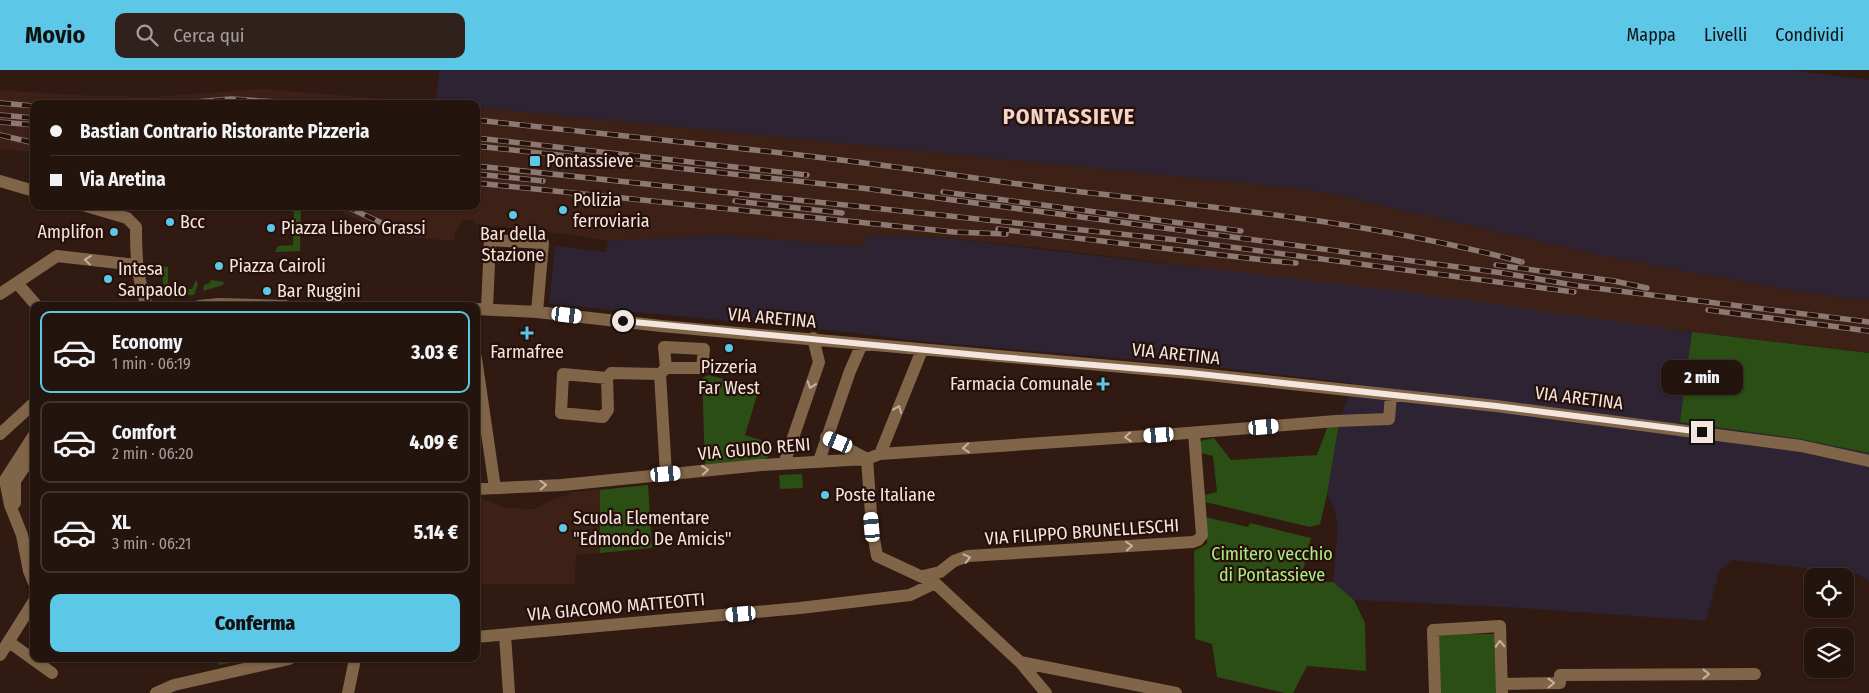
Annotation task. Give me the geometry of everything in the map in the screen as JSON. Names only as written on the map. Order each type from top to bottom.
[{"type":"street","points":[[0,181],[30,190]]},
{"type":"street","points":[[100,210],[127,218],[136,228],[136,265],[146,302]]},
{"type":"street","points":[[481,309],[490,240],[543,243],[537,312]]},
{"type":"street","points":[[0,294],[56,256],[136,265]]},
{"type":"street","points":[[17,283],[34,302]]},
{"type":"street","name":"VIA ARETINA","points":[[481,309],[537,312],[661,326],[1190,373],[1391,395],[1623,421],[1801,446],[1869,461]]},
{"type":"street","points":[[786,463],[786,458],[818,362],[813,338]]},
{"type":"street","points":[[819,461],[850,371],[862,344]]},
{"type":"street","points":[[880,454],[922,350]]},
{"type":"street","points":[[607,378],[562,374],[561,413],[603,417],[608,410],[607,378],[612,373],[663,371],[666,474]]},
{"type":"street","name":"VIA GUIDO RENI","points":[[480,489],[562,485],[786,463],[867,459],[880,454],[1336,420],[1389,419],[1391,395]]},
{"type":"street","points":[[480,396],[495,488]]},
{"type":"street","points":[[0,434],[30,407]]},
{"type":"street","name":"VIA FILIPPO BRUNELLESCHI","points":[[923,576],[940,572],[954,561],[968,556],[1192,542],[1198,540],[1202,535],[1194,432]]},
{"type":"street","points":[[826,438],[867,459],[872,527],[877,556],[935,583],[1020,662],[1046,693]]},
{"type":"street","points":[[30,441],[5,480],[10,505],[22,535],[30,573]]},
{"type":"street","points":[[19,528],[20,519],[15,500],[15,481],[30,459]]},
{"type":"street","name":"VIA GIACOMO MATTEOTTI","points":[[480,637],[800,608],[910,596],[935,583]]},
{"type":"street","points":[[0,655],[30,607]]},
{"type":"street","points":[[1435,693],[1433,630],[1500,626],[1502,688],[1560,683],[1560,675],[1755,674]]},
{"type":"street","points":[[506,635],[509,693]]},
{"type":"street","points":[[8,642],[30,658]]},
{"type":"street","points":[[36,662],[52,673]]},
{"type":"street","points":[[156,693],[174,685],[276,662]]},
{"type":"street","points":[[348,693],[354,662]]},
{"type":"street","points":[[1020,662],[1176,693]]},
{"type":"shaded area","points":[[439,70],[1792,70],[1869,80],[1869,300],[1800,292],[1609,257],[1313,190],[480,107],[480,100],[436,100]]},
{"type":"shaded area","points":[[263,89],[398,100],[30,100],[30,152],[0,149],[0,90],[74,95],[150,97]]},
{"type":"shaded area","points":[[480,107],[1313,190],[1609,257],[1800,292],[1869,300],[1869,353],[1692,332],[1070,251],[944,238],[867,235],[866,247],[719,235],[608,241],[574,235],[475,224],[475,220],[464,220],[455,233],[454,241],[395,236],[337,210],[480,210]]},
{"type":"shaded area","points":[[719,235],[865,247],[867,235],[944,238],[1409,292],[1692,332],[1869,353],[1869,581],[1854,574],[1854,568],[1804,568],[1732,560],[1719,571],[1706,621],[1508,607],[1354,600],[1333,582],[1338,526],[1334,509],[1327,494],[1339,424],[1352,383],[1188,364],[928,342],[838,331],[549,304],[555,246],[606,252],[608,241]]},
{"type":"shaded area","name":"Scuola Elementare \"Edmondo De Amicis\"","points":[[648,485],[652,548],[576,555],[575,584],[480,584],[480,498],[506,508],[535,509],[555,498],[572,492]]},
{"type":"green space","points":[[289,210],[301,210],[300,251],[275,252],[278,246],[293,245],[294,212]]},
{"type":"green space","points":[[162,266],[168,267],[168,283],[175,289],[192,289],[196,280],[198,284],[194,295],[178,295],[168,291],[163,282]]},
{"type":"green space","points":[[211,280],[224,282],[223,285],[203,291],[204,285],[210,283]]},
{"type":"green space","points":[[1692,332],[1869,353],[1869,453],[1800,439],[1680,422]]},
{"type":"green space","points":[[709,375],[759,389],[745,435],[772,444],[768,457],[761,461],[705,465],[702,378]]},
{"type":"green space","points":[[1329,423],[1339,424],[1320,524],[1310,527],[1205,502],[1205,495],[1217,492],[1213,456],[1201,453],[1200,441],[1214,438],[1231,460],[1317,455]]},
{"type":"green space","points":[[802,474],[803,488],[780,489],[779,475]]},
{"type":"green space","points":[[648,485],[652,548],[600,553],[600,490]]},
{"type":"green space","name":"Cimitero vecchio di Pontassieve","points":[[1205,517],[1248,527],[1250,523],[1311,538],[1300,582],[1333,582],[1354,600],[1365,623],[1366,671],[1307,666],[1293,693],[1285,693],[1217,677],[1212,644],[1195,639],[1194,551],[1207,544]]},
{"type":"green space","points":[[1439,634],[1495,634],[1497,693],[1440,693]]},
{"type":"green space","points":[[218,662],[234,662],[219,665]]},
{"type":"railway","points":[[219,100],[247,100]]},
{"type":"railway","points":[[0,103],[30,106]]},
{"type":"railway","points":[[0,115],[30,118]]},
{"type":"railway","points":[[480,120],[824,158],[1056,189],[1232,209],[1407,236],[1522,262]]},
{"type":"railway","points":[[0,122],[30,125]]},
{"type":"railway","points":[[0,135],[30,142]]},
{"type":"railway","points":[[480,138],[807,175]]},
{"type":"railway","points":[[480,146],[870,189],[1503,273],[1579,286],[1869,322]]},
{"type":"railway","points":[[480,166],[1177,240],[1574,292]]},
{"type":"railway","points":[[480,174],[543,181]]},
{"type":"railway","points":[[480,183],[954,232],[1006,234]]},
{"type":"railway","points":[[943,192],[1241,231]]},
{"type":"railway","points":[[735,201],[842,213]]},
{"type":"railway","points":[[354,210],[397,230]]},
{"type":"railway","points":[[998,229],[1296,263]]},
{"type":"railway","points":[[1496,265],[1614,281],[1647,288]]},
{"type":"railway","points":[[1708,310],[1869,331]]},
{"type":"place","name":"Pontassieve","points":[[535,161]]},
{"type":"place","name":"Polizia ferroviaria","points":[[563,210]]},
{"type":"place","name":"Bar della Stazione","points":[[513,215]]},
{"type":"place","name":"Bcc","points":[[170,222]]},
{"type":"place","name":"Piazza Libero Grassi","points":[[271,228]]},
{"type":"place","name":"Amplifon","points":[[114,232]]},
{"type":"place","name":"Piazza Cairoli","points":[[219,266]]},
{"type":"place","name":"Intesa Sanpaolo","points":[[108,279]]},
{"type":"place","name":"Bar Ruggini","points":[[267,291]]},
{"type":"place","name":"Farmafree","points":[[527,333]]},
{"type":"place","name":"Pizzeria Far West","points":[[729,348]]},
{"type":"place","name":"Farmacia Comunale","points":[[1103,384]]},
{"type":"place","name":"Poste Italiane","points":[[825,495]]},
{"type":"place","name":"Scuola Elementare \"Edmondo De Amicis\"","points":[[563,528]]},
{"type":"district","name":"PONTASSIEVE","points":[[1069,116]]},
{"type":"route","points":[[623,321],[999,357],[1190,373],[1496,406],[1702,432]]}]
